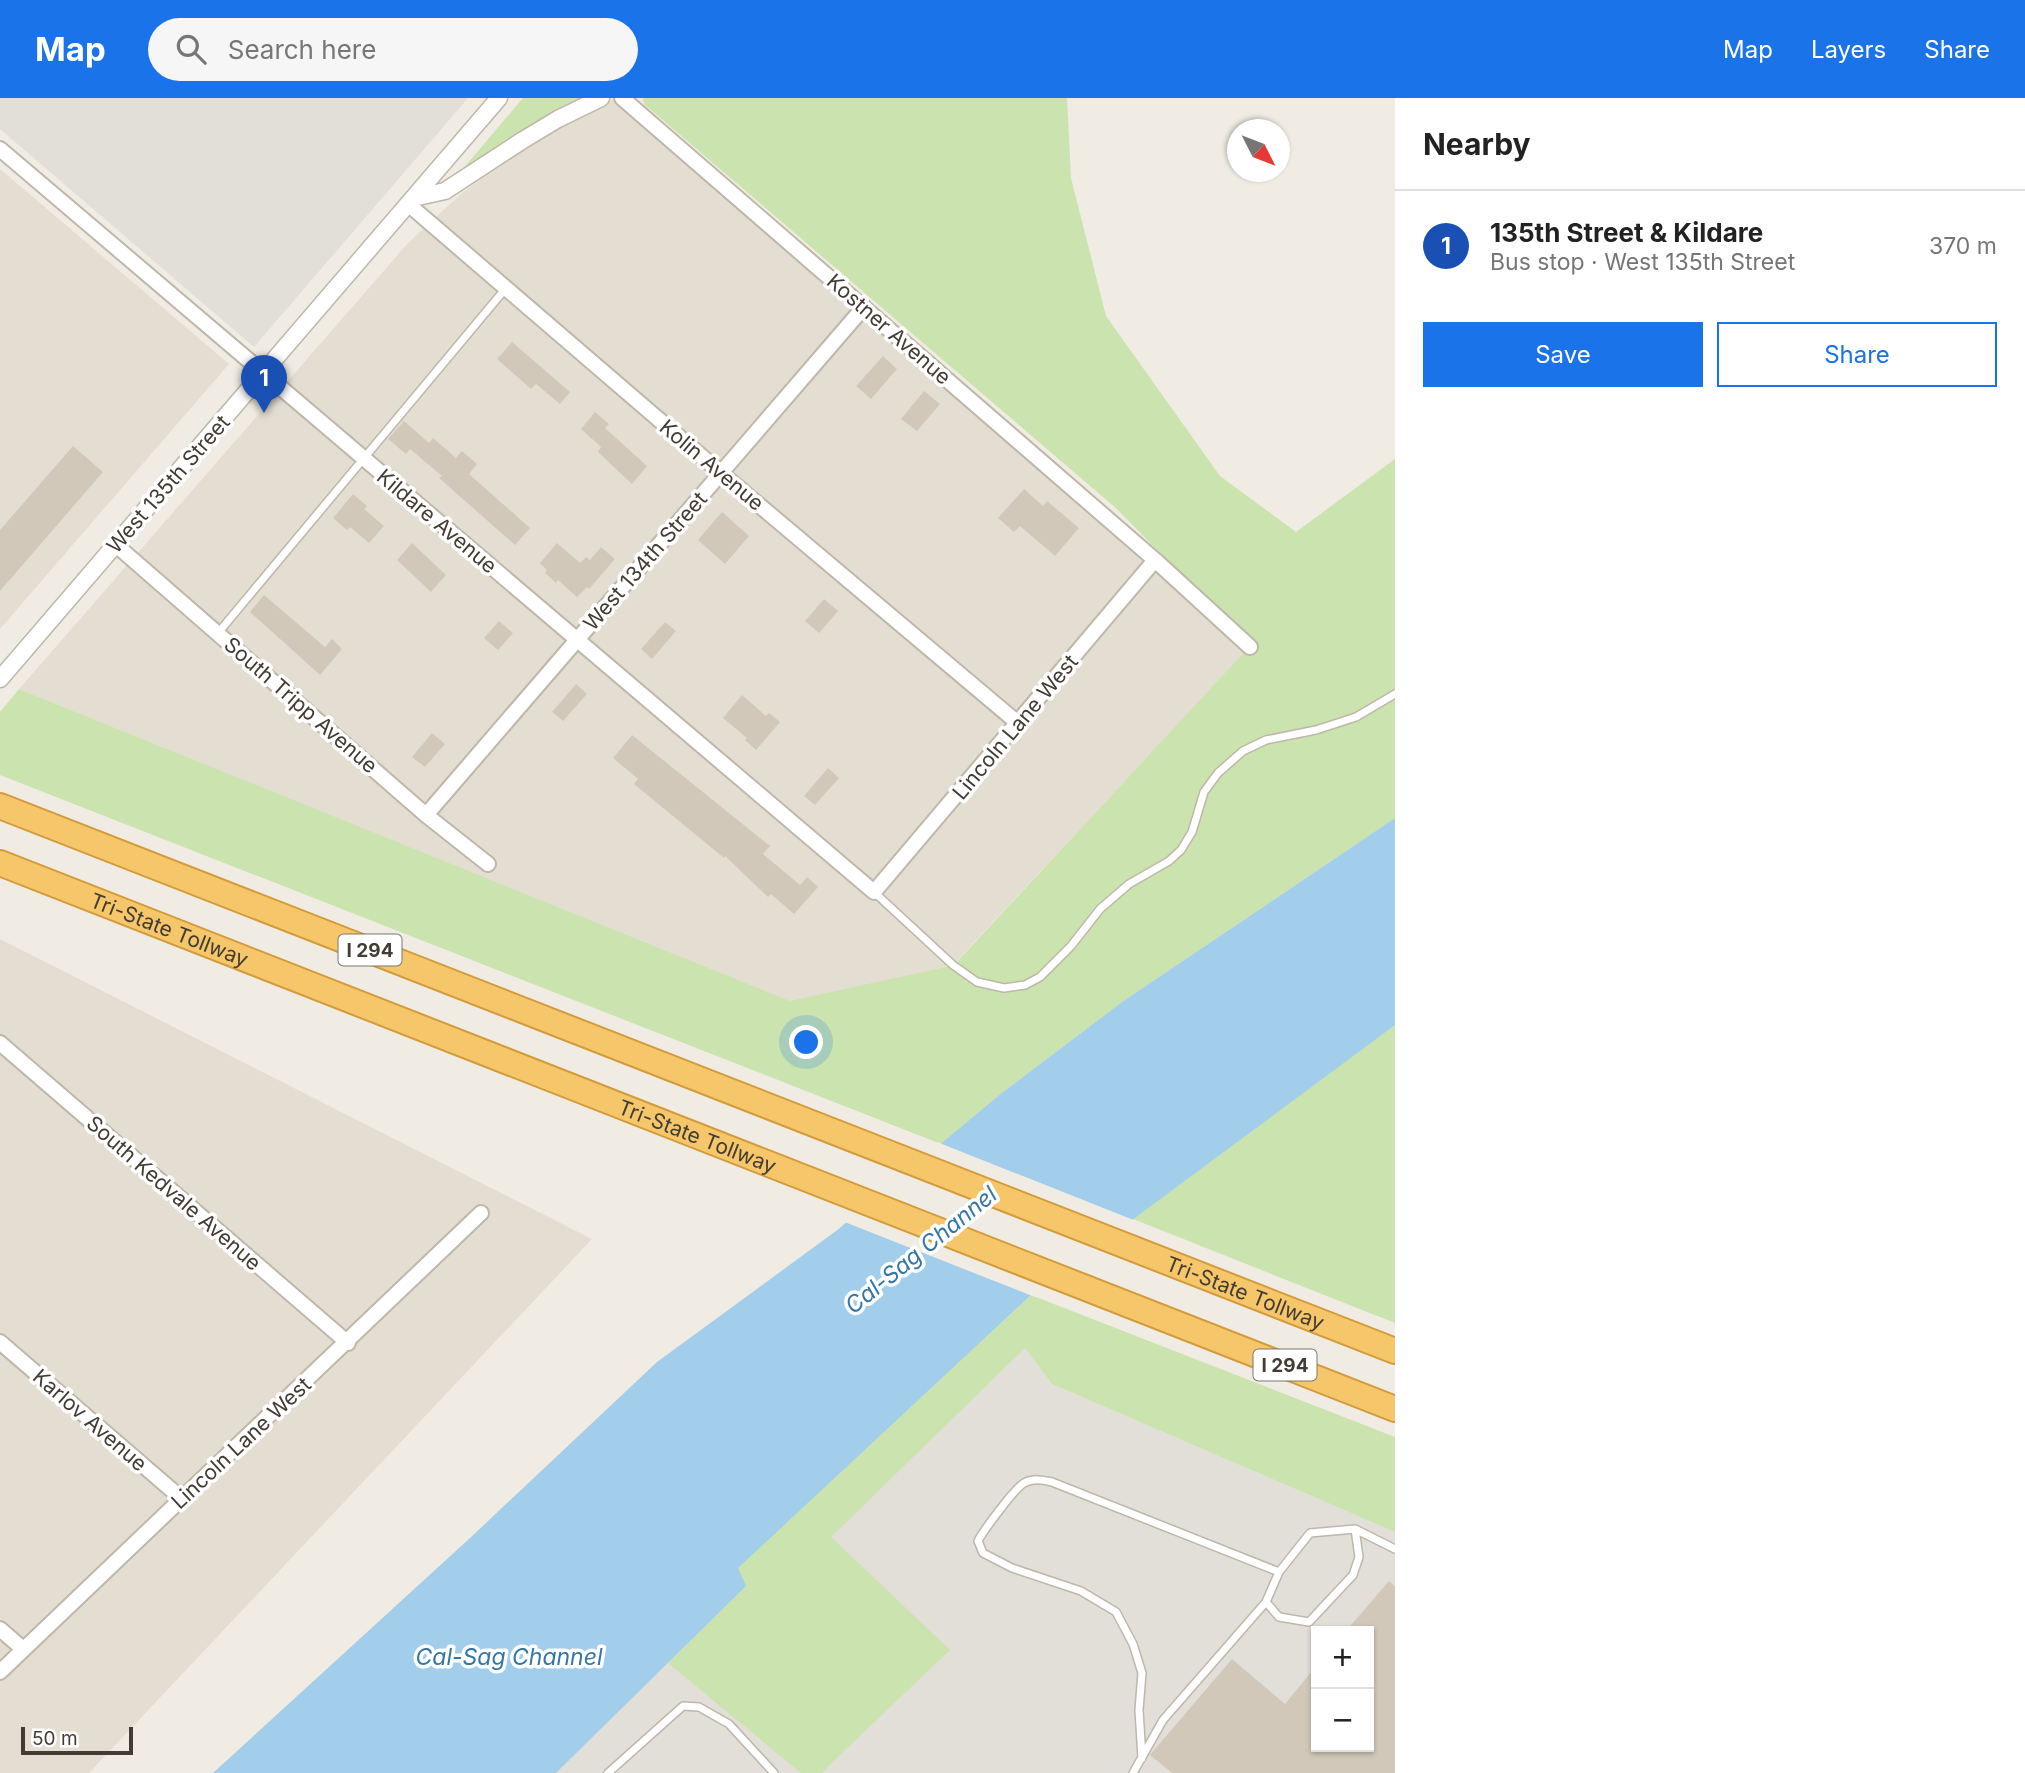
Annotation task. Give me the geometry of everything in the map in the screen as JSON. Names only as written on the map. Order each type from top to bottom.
[{"type":"highway","name":"Tri-State Tollway","points":[[0,806],[1395,1351]]},
{"type":"highway","name":"Tri-State Tollway","points":[[0,863],[1395,1409]]},
{"type":"street","name":"West 135th Street","points":[[0,679],[499,98]]},
{"type":"street","points":[[411,201],[445,191],[558,119],[601,98]]},
{"type":"street","name":"Kostner Avenue","points":[[622,98],[1155,560],[1250,647]]},
{"type":"street","name":"Kildare Avenue","points":[[0,149],[874,892]]},
{"type":"street","name":"Kolin Avenue","points":[[411,201],[506,288],[720,473],[1018,724]]},
{"type":"street","name":"West 134th Street","points":[[426,815],[864,307]]},
{"type":"street","name":"South Tripp Avenue","points":[[116,544],[426,815],[488,864]]},
{"type":"street","name":"Lincoln Lane West","points":[[874,892],[1155,560]]},
{"type":"street","name":"South Kedvale Avenue","points":[[0,1043],[348,1343]]},
{"type":"street","name":"Lincoln Lane West","points":[[0,1672],[348,1343],[481,1213]]},
{"type":"street","name":"Karlov Avenue","points":[[0,1342],[181,1498]]},
{"type":"street","points":[[0,1629],[23,1649]]},
{"type":"lane","points":[[218,633],[506,288]]},
{"type":"lane","points":[[874,892],[953,965],[977,982],[1004,988],[1025,985],[1040,977],[1110,900],[1129,884],[1181,850],[1192,832],[1204,792],[1218,773],[1243,751],[1266,740],[1316,730],[1356,717],[1395,694]]},
{"type":"lane","points":[[1142,1758],[1139,1710],[1142,1673],[1133,1644],[1116,1612],[1081,1591],[1012,1568],[983,1553],[978,1541],[983,1529],[1023,1483],[1038,1479],[1052,1482],[1279,1572]]},
{"type":"lane","points":[[1133,1773],[1163,1720],[1266,1602],[1279,1572],[1310,1533],[1355,1530],[1395,1549]]},
{"type":"lane","points":[[1266,1602],[1279,1618],[1309,1622],[1353,1575],[1359,1557],[1355,1530]]},
{"type":"lane","points":[[608,1773],[683,1706],[699,1707],[729,1724],[774,1773]]},
{"type":"shaded area","points":[[0,98],[468,98],[254,347],[0,129]]},
{"type":"shaded area","points":[[611,100],[633,103],[1250,647],[953,965],[790,1002],[19,689],[409,242],[461,194],[509,158],[550,131]]},
{"type":"shaded area","points":[[0,169],[229,364],[0,629]]},
{"type":"shaded area","points":[[0,939],[592,1239],[89,1773],[0,1773]]},
{"type":"shaded area","points":[[1004,1319],[1052,1384],[1395,1532],[1395,1773],[556,1773],[745,1586],[737,1568]]},
{"type":"green space","points":[[523,98],[583,98],[467,173],[462,170]]},
{"type":"green space","points":[[643,98],[1067,98],[1071,178],[1106,316],[1220,476],[1296,532],[1395,459],[1395,818],[1122,1002],[1003,1092],[941,1144],[0,775],[0,712],[19,689],[790,1001],[954,965],[1250,646],[1117,509],[644,104]]},
{"type":"green space","points":[[1395,1025],[1395,1323],[1133,1219],[1364,1047]]},
{"type":"green space","points":[[1031,1295],[1395,1437],[1395,1532],[1052,1384],[1025,1348],[831,1537],[950,1650],[821,1773],[801,1773],[668,1663],[745,1586],[737,1568]]},
{"type":"water","name":"Cal-Sag Channel","points":[[1395,818],[1395,1025],[1031,1295],[738,1568],[746,1586],[556,1773],[213,1773],[470,1538],[657,1362],[836,1231],[1003,1092],[1122,1002]]},
{"type":"pier","points":[[937,1142],[1136,1221],[1035,1297],[842,1221]]},
{"type":"building","points":[[512,342],[570,392],[560,404],[536,384],[531,389],[497,359]]},
{"type":"building","points":[[883,356],[897,369],[871,399],[856,386]]},
{"type":"building","points":[[924,391],[940,404],[917,431],[901,419]]},
{"type":"building","points":[[595,412],[609,424],[605,428],[647,466],[632,484],[598,452],[601,447],[581,429]]},
{"type":"building","points":[[404,421],[429,443],[433,438],[456,458],[462,451],[477,464],[469,474],[530,528],[515,545],[410,449],[406,454],[388,439]]},
{"type":"building","points":[[73,446],[103,472],[0,591],[0,530]]},
{"type":"building","points":[[1024,489],[1043,506],[1047,501],[1079,528],[1055,556],[1020,526],[1014,532],[998,518]]},
{"type":"building","points":[[353,494],[367,506],[364,509],[384,526],[369,543],[350,527],[347,530],[333,518]]},
{"type":"building","points":[[722,512],[749,536],[725,564],[698,540]]},
{"type":"building","points":[[412,543],[446,575],[431,592],[397,560]]},
{"type":"building","points":[[557,543],[580,563],[586,557],[590,560],[601,547],[615,559],[589,589],[587,587],[577,597],[558,580],[556,583],[545,573],[547,570],[540,563]]},
{"type":"building","points":[[264,595],[325,647],[332,639],[342,649],[320,675],[250,612]]},
{"type":"building","points":[[824,599],[838,611],[819,633],[805,621]]},
{"type":"building","points":[[499,621],[513,633],[498,650],[484,638]]},
{"type":"building","points":[[665,622],[676,631],[652,659],[641,649]]},
{"type":"building","points":[[576,684],[587,694],[563,721],[552,712]]},
{"type":"building","points":[[742,695],[766,716],[769,713],[780,722],[756,750],[745,740],[747,738],[723,718]]},
{"type":"building","points":[[432,733],[445,744],[425,767],[412,757]]},
{"type":"building","points":[[632,735],[770,846],[763,854],[800,885],[807,877],[818,887],[794,914],[771,894],[768,897],[725,856],[724,858],[634,784],[638,779],[613,758]]},
{"type":"building","points":[[828,768],[839,778],[815,805],[804,796]]},
{"type":"building","points":[[1389,1581],[1395,1586],[1395,1773],[1172,1773],[1150,1755],[1232,1659],[1285,1704],[1311,1672],[1311,1752],[1374,1752],[1374,1626],[1350,1626]]},
{"type":"place","name":"135th Street & Kildare","points":[[264,413]]}]
